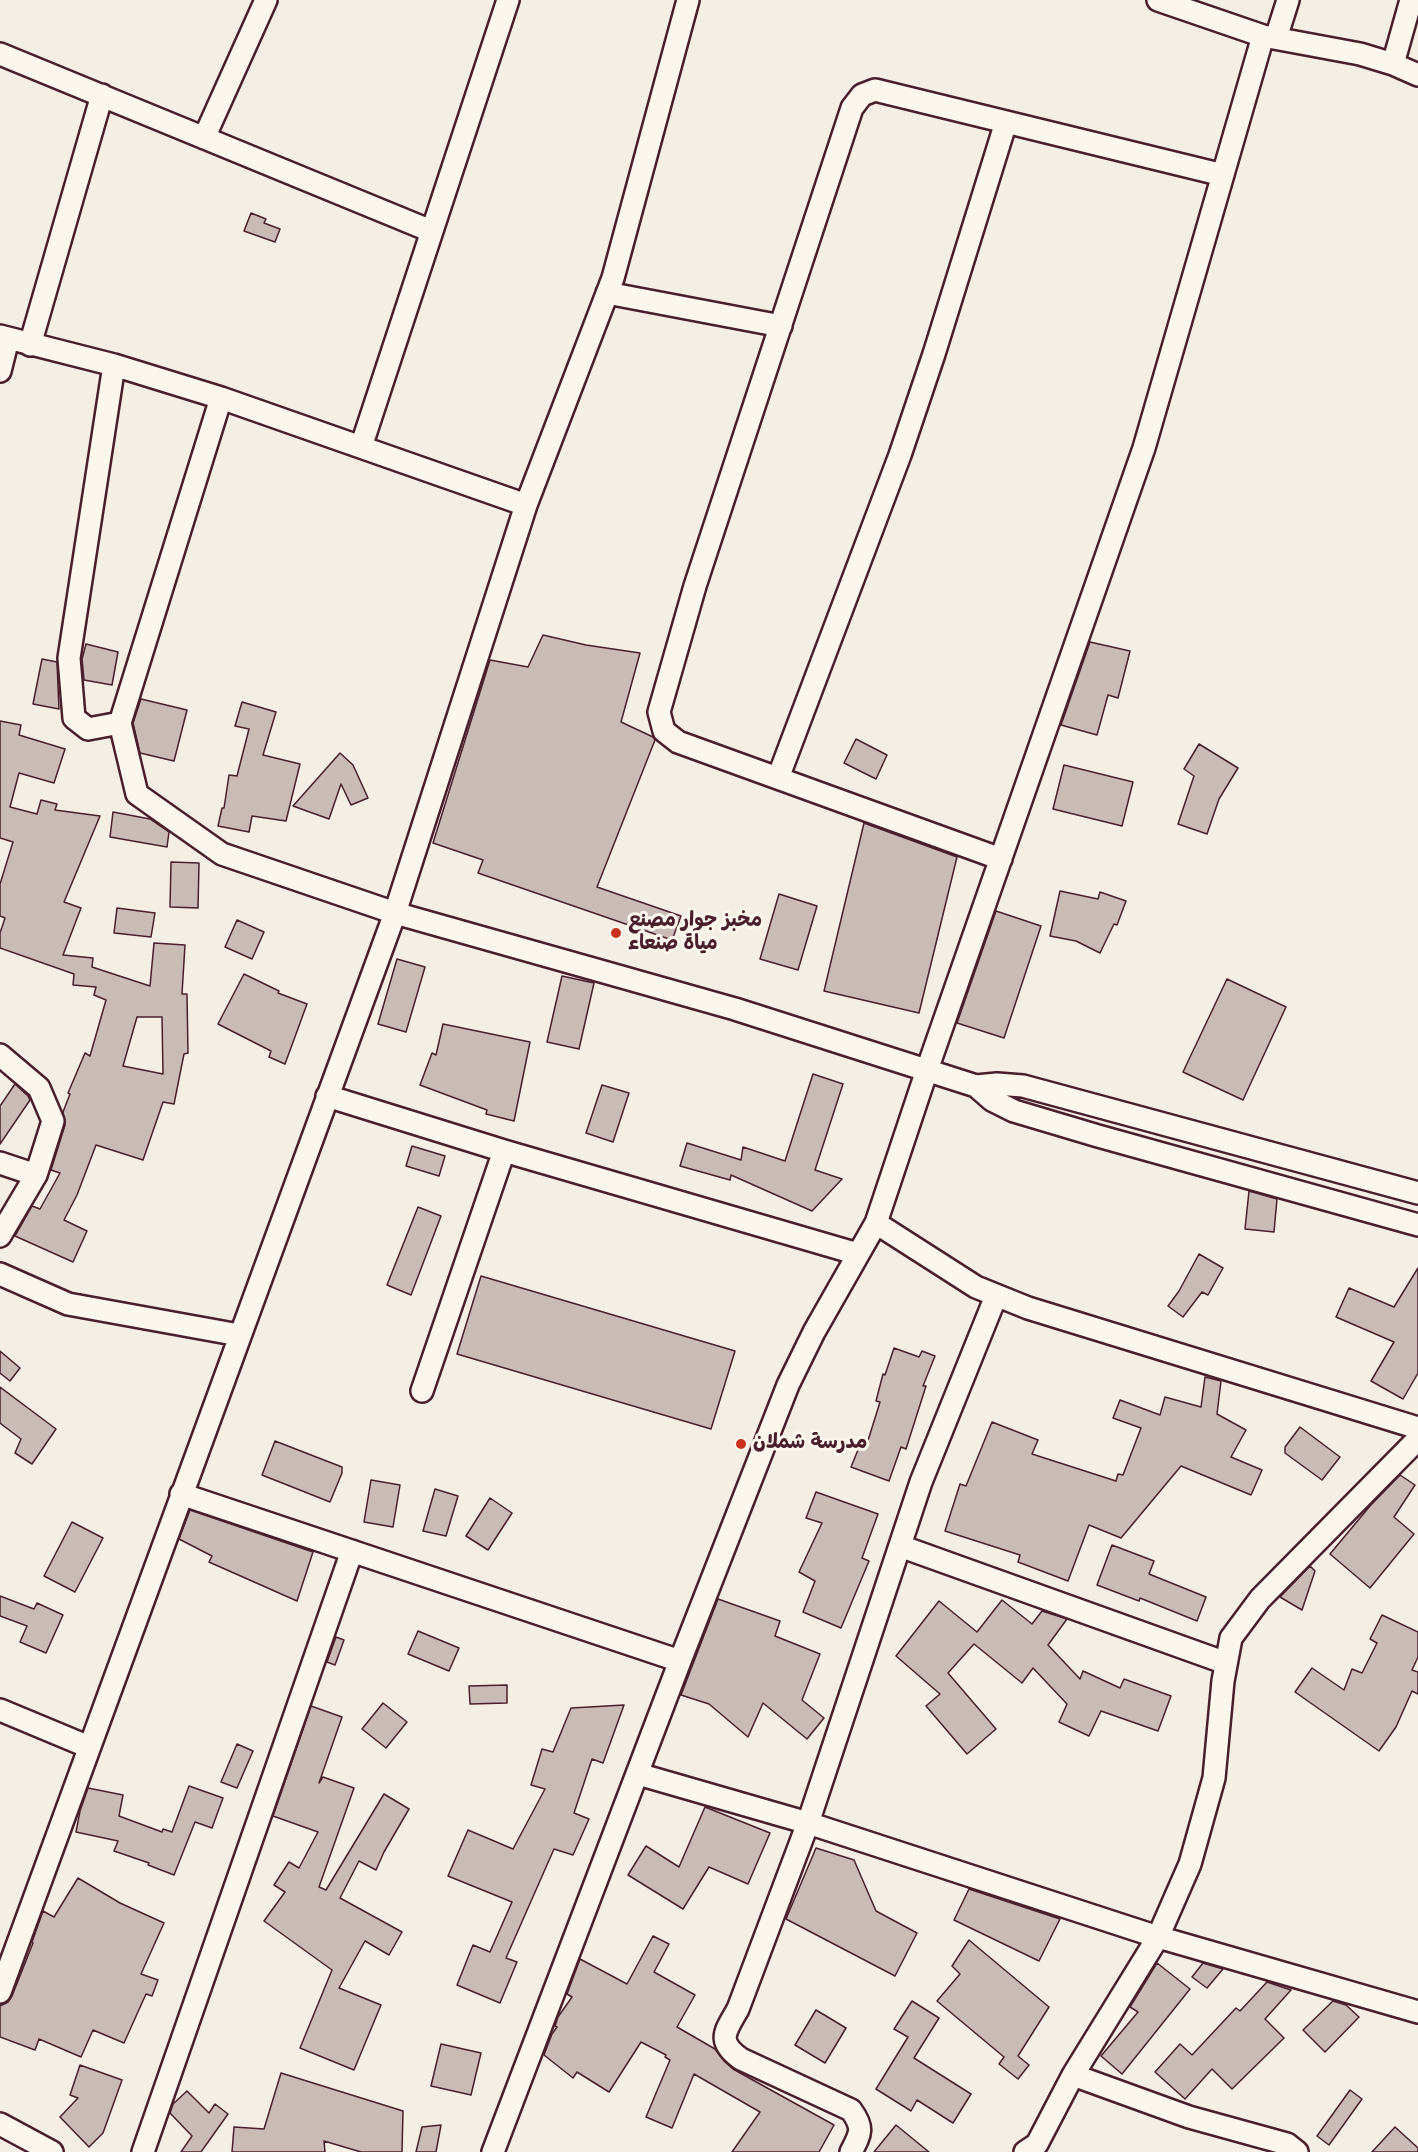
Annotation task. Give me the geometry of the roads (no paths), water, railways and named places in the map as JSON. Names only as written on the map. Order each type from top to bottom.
[{"type":"street","points":[[204,138],[266,0]]},
{"type":"street","points":[[361,447],[508,0]]},
{"type":"street","points":[[0,1992],[395,913],[526,505],[607,293],[688,0]]},
{"type":"street","points":[[1158,0],[1270,37],[1360,54],[1393,64],[1418,75]]},
{"type":"street","points":[[495,2151],[680,1661],[788,1385],[814,1332],[876,1223],[927,1070],[1144,448],[1223,175],[1270,37],[1288,0]]},
{"type":"street","points":[[1393,64],[1411,0]]},
{"type":"street","points":[[0,54],[431,231]]},
{"type":"street","points":[[1001,859],[678,742],[664,731],[659,712],[695,586],[852,108],[862,95],[875,90],[1223,175]]},
{"type":"street","points":[[30,345],[102,96]]},
{"type":"street","points":[[778,778],[900,455],[1006,122]]},
{"type":"street","points":[[607,293],[781,326]]},
{"type":"street","points":[[0,371],[4,337],[114,365],[221,398],[526,505]]},
{"type":"street","points":[[114,365],[69,658],[74,718],[88,729],[120,723]]},
{"type":"street","points":[[221,398],[120,723],[137,794],[222,854],[395,913],[735,1009],[927,1070],[976,1086],[992,1100],[1014,1111],[1418,1225]]},
{"type":"street","points":[[0,1056],[39,1088],[53,1121],[36,1175],[0,1236]]},
{"type":"street","points":[[976,1086],[997,1084],[1023,1086],[1418,1193]]},
{"type":"street","points":[[327,1096],[504,1151],[858,1254]]},
{"type":"street","points":[[422,1391],[504,1151]]},
{"type":"street","points":[[0,1163],[36,1175]]},
{"type":"street","points":[[876,1223],[976,1287],[996,1296],[1028,1308],[1418,1428]]},
{"type":"street","points":[[0,1274],[68,1304],[239,1335]]},
{"type":"street","points":[[851,2152],[860,2134],[859,2121],[851,2110],[741,2059],[730,2051],[724,2041],[725,2032],[738,2009],[808,1823],[921,1482],[996,1296]]},
{"type":"street","points":[[1032,2149],[1073,2075],[1158,1937],[1190,1864],[1214,1778],[1223,1681],[1231,1638],[1260,1599],[1418,1439]]},
{"type":"street","points":[[181,1494],[680,1661]]},
{"type":"street","points":[[900,1546],[1227,1663]]},
{"type":"street","points":[[143,2152],[352,1551]]},
{"type":"street","points":[[0,1710],[89,1747]]},
{"type":"street","points":[[638,1774],[808,1823],[1158,1937],[1418,2012]]},
{"type":"street","points":[[1073,2075],[1189,2117],[1287,2144],[1297,2152]]},
{"type":"street","points":[[0,2124],[52,2152]]},
{"type":"place","name":"مخبز جوار مصنع مياة صنعاء","points":[[616,933]]},
{"type":"place","name":"مدرسة شملان","points":[[741,1444]]}]
